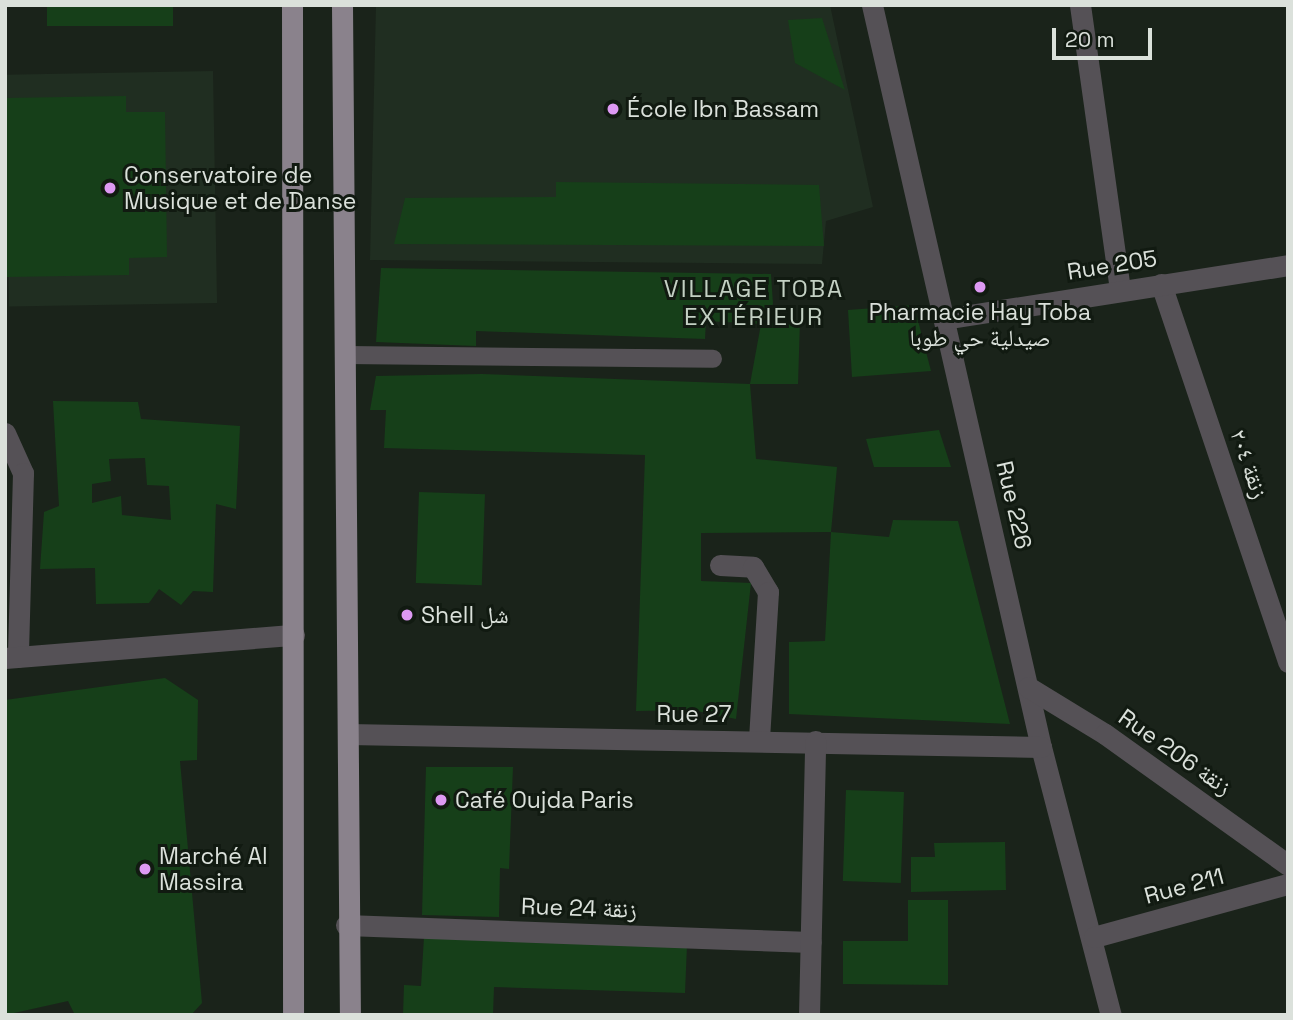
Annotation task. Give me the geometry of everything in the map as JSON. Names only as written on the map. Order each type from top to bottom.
[{"type":"main road","points":[[292,5],[293,1015]]},
{"type":"main road","points":[[342,5],[348,734],[346,925],[349,1015]]},
{"type":"street","name":"Rue 226","points":[[872,5],[1041,747],[1094,937],[1111,1015]]},
{"type":"street","points":[[1080,5],[1120,290]]},
{"type":"street","name":"Rue 205","points":[[944,319],[1288,265]]},
{"type":"street","name":"زنقة ٢٠٤","points":[[1161,284],[1288,662]]},
{"type":"street","points":[[5,433],[23,473],[12,657],[294,635]]},
{"type":"street","points":[[720,565],[753,567],[768,592],[759,740]]},
{"type":"street","name":"Rue 206 زنقة","points":[[1028,687],[1105,734],[1288,865]]},
{"type":"street","name":"Rue 27","points":[[348,734],[1041,747]]},
{"type":"street","points":[[809,1015],[815,741]]},
{"type":"street","name":"Rue 211","points":[[1094,937],[1288,884]]},
{"type":"street","name":"Rue 24 زنقة","points":[[346,925],[811,942]]},
{"type":"lane","points":[[346,355],[713,359]]},
{"type":"shaded area","name":"École Ibn Bassam","points":[[376,5],[830,5],[873,207],[826,221],[822,264],[370,260]]},
{"type":"shaded area","name":"Conservatoire de Musique et de Danse","points":[[213,71],[217,303],[9,307],[5,75]]},
{"type":"building","points":[[47,5],[173,5],[173,26],[47,26]]},
{"type":"building","points":[[822,18],[845,90],[795,63],[788,20]]},
{"type":"building","points":[[126,96],[126,112],[165,112],[167,257],[129,258],[129,275],[7,277],[5,98]]},
{"type":"building","points":[[556,182],[819,185],[824,246],[394,244],[405,198],[556,197]]},
{"type":"building","points":[[381,268],[771,274],[773,304],[761,324],[706,321],[705,339],[476,331],[476,346],[376,342]]},
{"type":"building","points":[[914,305],[931,371],[852,377],[848,310]]},
{"type":"building","points":[[800,320],[798,384],[750,384],[761,324]]},
{"type":"building","points":[[482,374],[750,384],[756,459],[837,467],[831,532],[701,533],[701,581],[751,583],[736,719],[692,710],[636,711],[645,455],[384,448],[386,410],[370,410],[376,376]]},
{"type":"building","points":[[53,401],[138,402],[141,419],[240,426],[236,509],[216,504],[213,592],[193,591],[181,605],[159,589],[149,603],[96,604],[95,568],[40,569],[44,512],[59,506]],"holes":[[[145,458],[147,485],[169,486],[171,520],[122,515],[121,496],[92,503],[92,484],[111,481],[109,459]]]},
{"type":"building","points":[[939,430],[951,467],[874,467],[866,439]]},
{"type":"building","points":[[419,492],[485,494],[482,585],[416,583]]},
{"type":"building","points":[[893,520],[958,521],[1010,724],[789,714],[789,642],[825,641],[831,532],[889,537]]},
{"type":"building","points":[[165,678],[198,700],[197,760],[180,761],[202,1003],[191,1015],[75,1015],[68,1001],[5,1015],[5,700]]},
{"type":"building","points":[[426,767],[513,767],[509,869],[500,868],[499,917],[422,915]]},
{"type":"building","points":[[846,790],[904,792],[901,883],[843,881]]},
{"type":"building","points":[[1005,842],[1006,890],[911,892],[911,857],[935,857],[934,843]]},
{"type":"building","points":[[908,900],[948,900],[948,985],[843,984],[843,941],[908,941]]},
{"type":"building","points":[[424,937],[687,945],[685,993],[494,987],[493,1015],[403,1015],[404,985],[421,986]]},
{"type":"place","name":"École Ibn Bassam","points":[[613,109]]},
{"type":"place","name":"Conservatoire de Musique et de Danse","points":[[110,188]]},
{"type":"place","name":"Pharmacie Hay Toba صيدلية حي طوبا","points":[[980,287]]},
{"type":"place","name":"Shell شل","points":[[407,615]]},
{"type":"place","name":"Café Oujda Paris","points":[[441,800]]},
{"type":"place","name":"Marché Al Massira","points":[[145,869]]},
{"type":"district","name":"VILLAGE TOBA EXTÉRIEUR","points":[[754,303]]}]
